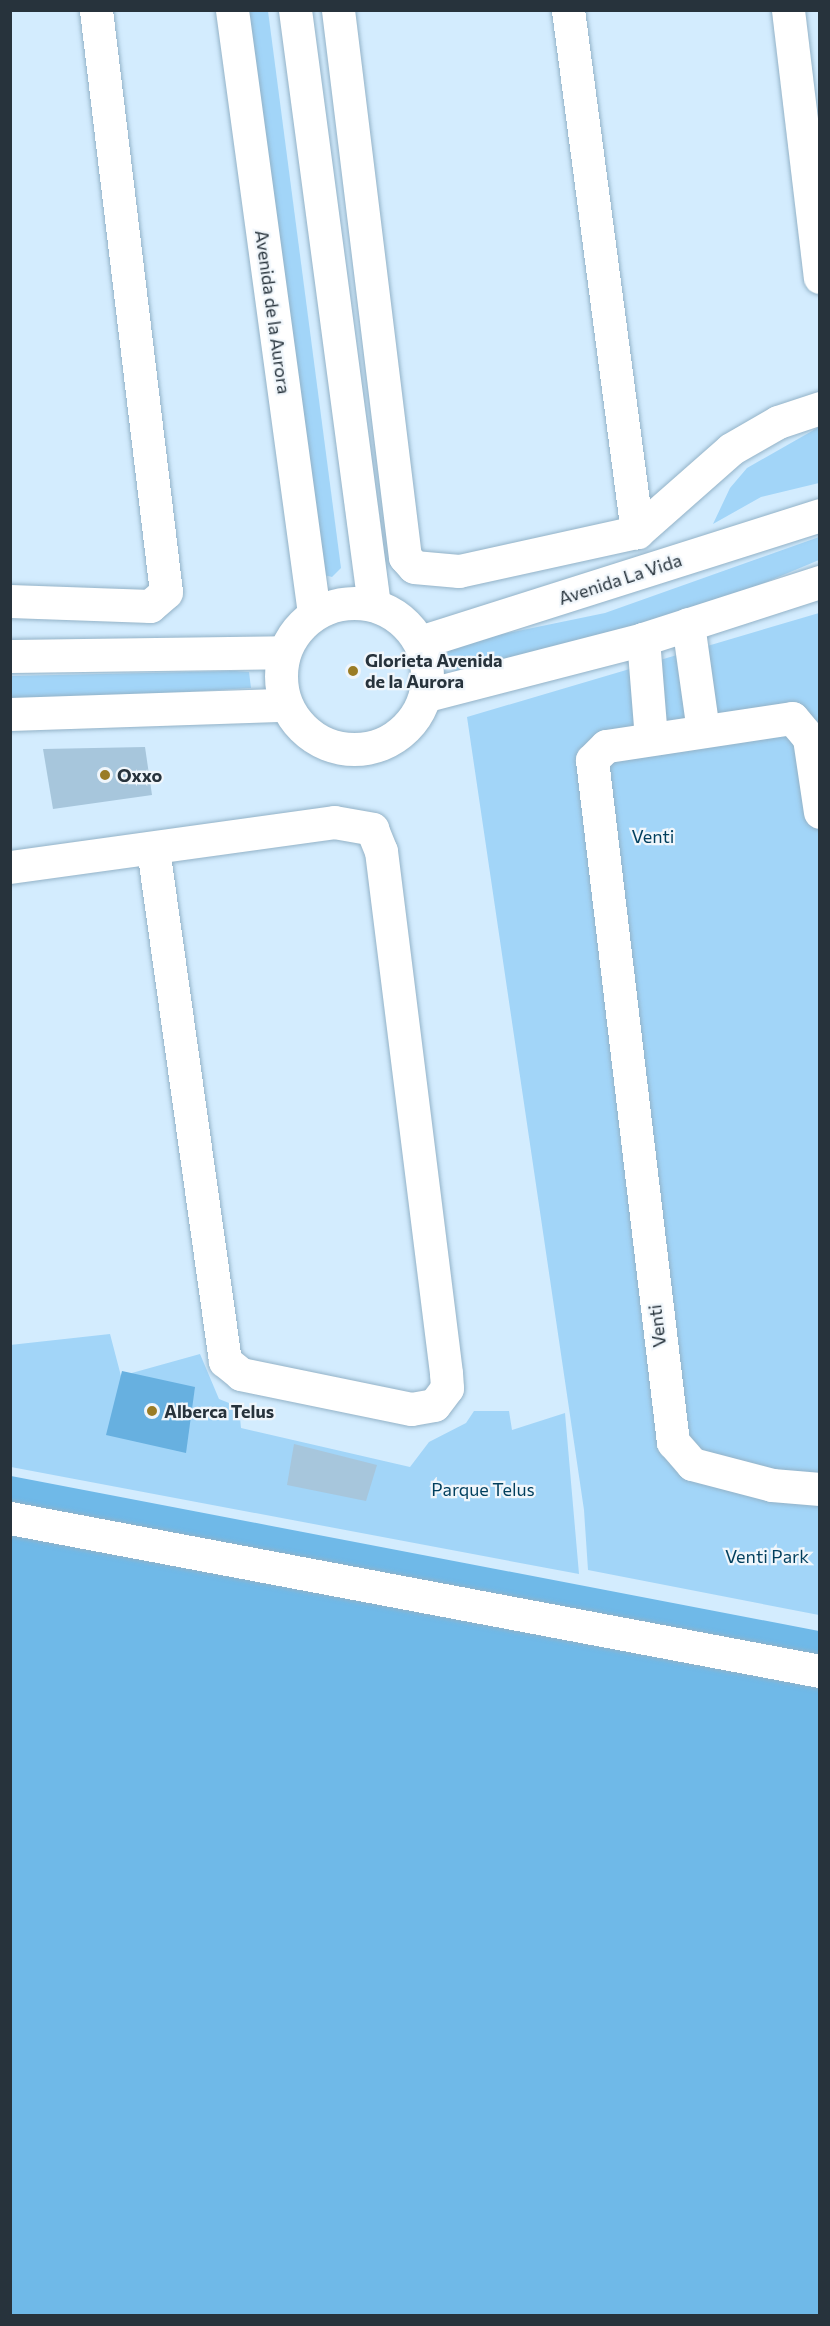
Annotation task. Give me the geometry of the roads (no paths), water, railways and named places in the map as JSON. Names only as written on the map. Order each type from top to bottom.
[{"type":"street","points":[[10,601],[150,606],[166,592],[96,10]]},
{"type":"street","name":"Avenida de la Aurora","points":[[232,10],[314,613]]},
{"type":"street","points":[[295,10],[374,605]]},
{"type":"street","points":[[338,10],[405,557],[414,567],[433,573],[459,571],[637,532],[731,449],[778,422],[819,408]]},
{"type":"street","points":[[568,10],[637,532]]},
{"type":"street","points":[[788,10],[819,277]]},
{"type":"street","name":"Avenida La Vida","points":[[420,642],[819,515]]},
{"type":"street","points":[[427,695],[643,639],[819,582]]},
{"type":"street","points":[[339,604],[374,605],[400,619],[420,642],[427,695],[406,728],[364,750],[318,741],[299,726],[286,705],[281,688],[284,651],[314,613],[339,604]]},
{"type":"street","points":[[688,624],[703,731]]},
{"type":"street","points":[[643,639],[651,739]]},
{"type":"street","points":[[10,656],[284,651]]},
{"type":"street","points":[[10,714],[286,705]]},
{"type":"street","name":"Venti","points":[[819,812],[809,738],[801,724],[782,718],[600,747],[591,770],[670,1431],[679,1453],[692,1464],[772,1485],[819,1489]]},
{"type":"street","points":[[10,867],[153,849],[334,822],[363,824],[378,840],[446,1373],[447,1388],[434,1405],[411,1409],[241,1374],[225,1360],[153,849]]},
{"type":"street","points":[[10,1518],[819,1671]]},
{"type":"place","name":"Glorieta Avenida de la Aurora","points":[[353,671]]},
{"type":"place","name":"Oxxo","points":[[105,775]]},
{"type":"place","name":"Alberca Telus","points":[[152,1411]]},
{"type":"park label","name":"Parque Telus","points":[[483,1489]]},
{"type":"park label","name":"Venti Park","points":[[767,1556]]}]
